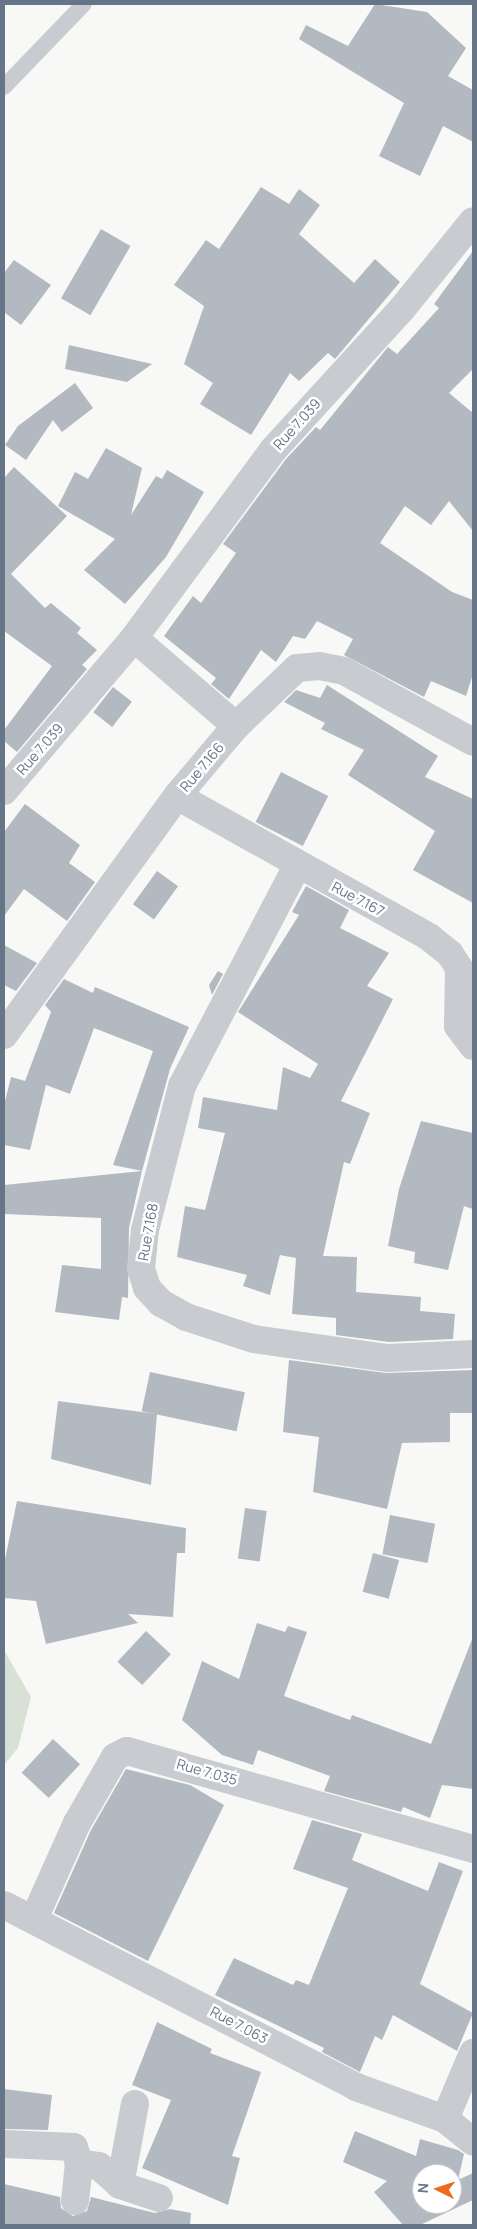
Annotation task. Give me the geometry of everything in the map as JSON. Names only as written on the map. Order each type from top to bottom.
[{"type":"street","name":"Rue 7.039","points":[[4,791],[134,638],[274,449],[401,310],[473,221]]},
{"type":"street","points":[[134,638],[236,726]]},
{"type":"street","name":"Rue 7.166","points":[[4,1035],[177,796],[236,726],[296,668],[319,666],[344,671],[473,742]]},
{"type":"street","name":"Rue 7.167","points":[[177,796],[297,866],[429,937],[450,954],[459,968],[458,1026],[473,1046]]},
{"type":"street","name":"Rue 7.168","points":[[297,866],[182,1086],[145,1230],[141,1269],[147,1288],[161,1303],[186,1317],[254,1339],[388,1358],[473,1354]]},
{"type":"street","name":"Rue 7.035","points":[[34,1919],[77,1823],[115,1758],[127,1750],[473,1849]]},
{"type":"street","name":"Rue 7.063","points":[[4,1905],[356,2087],[446,2120],[473,2142]]},
{"type":"street","points":[[446,2120],[473,2053]]},
{"type":"street","points":[[120,2184],[135,2104]]},
{"type":"street","points":[[4,2144],[76,2155],[99,2166],[120,2184],[159,2198]]},
{"type":"street","points":[[75,2200],[76,2155]]},
{"type":"lane","points":[[4,87],[84,4]]},
{"type":"shaded area","points":[[4,1650],[31,1697],[18,1748],[4,1765]]},
{"type":"building","points":[[375,4],[427,12],[466,48],[448,76],[473,90],[473,142],[443,126],[420,176],[379,156],[404,103],[299,39],[306,25],[348,46]]},
{"type":"building","points":[[261,187],[289,204],[299,189],[320,205],[299,234],[354,283],[375,259],[400,282],[335,359],[328,353],[299,381],[290,373],[251,435],[200,404],[213,383],[184,364],[204,306],[174,285],[206,240],[219,249]]},
{"type":"building","points":[[101,229],[130,246],[90,315],[61,298]]},
{"type":"building","points":[[473,251],[473,369],[449,393],[473,413],[473,531],[449,501],[431,525],[405,506],[380,543],[452,592],[473,600],[473,674],[466,696],[431,681],[424,697],[344,655],[353,639],[317,621],[305,639],[293,636],[276,662],[261,650],[229,699],[211,684],[216,678],[164,636],[193,596],[201,603],[236,553],[223,544],[286,459],[316,427],[320,430],[388,347],[397,354],[439,308],[434,304]]},
{"type":"building","points":[[14,260],[51,285],[21,325],[4,312],[4,273]]},
{"type":"building","points":[[69,345],[152,364],[127,382],[65,369]]},
{"type":"building","points":[[75,383],[93,408],[62,432],[53,420],[26,460],[5,445],[18,426]]},
{"type":"building","points":[[106,448],[142,468],[131,515],[156,476],[162,479],[167,470],[204,492],[166,557],[125,604],[84,570],[115,539],[58,506],[75,472],[88,479]]},
{"type":"building","points":[[14,467],[67,516],[11,574],[45,608],[51,603],[81,628],[77,633],[97,650],[82,665],[87,669],[17,752],[4,741],[4,730],[52,666],[4,631],[4,478]]},
{"type":"building","points":[[327,685],[438,756],[425,777],[473,799],[473,903],[413,870],[435,831],[348,775],[364,750],[321,729],[325,723],[284,702],[296,690],[320,698]]},
{"type":"building","points":[[113,687],[132,702],[112,727],[93,712]]},
{"type":"building","points":[[281,772],[328,796],[303,846],[256,822]]},
{"type":"building","points":[[25,804],[80,845],[69,863],[95,882],[67,921],[24,889],[4,916],[4,832]]},
{"type":"building","points":[[157,871],[178,886],[154,919],[133,904]]},
{"type":"building","points":[[306,886],[349,910],[340,928],[389,953],[367,986],[393,999],[341,1101],[370,1113],[350,1164],[344,1162],[323,1256],[357,1257],[356,1292],[421,1297],[420,1311],[455,1314],[453,1339],[389,1342],[336,1335],[336,1318],[292,1314],[296,1258],[280,1255],[270,1295],[243,1286],[247,1275],[177,1257],[185,1206],[205,1210],[225,1133],[198,1128],[203,1097],[277,1110],[283,1067],[310,1078],[318,1064],[238,1012],[299,915],[292,912]]},
{"type":"building","points":[[4,945],[37,963],[16,991],[4,985]]},
{"type":"building","points":[[218,971],[223,974],[212,995],[209,985]]},
{"type":"building","points":[[64,979],[93,993],[95,987],[189,1027],[170,1069],[142,1171],[113,1165],[153,1051],[94,1028],[70,1094],[46,1085],[30,1150],[4,1145],[4,1105],[11,1077],[25,1081],[51,1012],[45,1005]]},
{"type":"building","points":[[421,1121],[473,1133],[473,1209],[464,1206],[448,1270],[414,1263],[415,1252],[388,1246],[399,1189]]},
{"type":"building","points":[[142,1171],[129,1228],[128,1298],[122,1297],[119,1320],[55,1312],[62,1265],[101,1269],[101,1218],[4,1214],[4,1185]]},
{"type":"building","points":[[289,1360],[386,1373],[473,1370],[473,1413],[450,1413],[450,1442],[402,1443],[387,1509],[313,1492],[319,1437],[283,1432]]},
{"type":"building","points":[[150,1372],[245,1392],[237,1431],[142,1411]]},
{"type":"building","points":[[58,1401],[157,1414],[151,1485],[51,1459]]},
{"type":"building","points":[[17,1501],[186,1528],[185,1553],[177,1553],[173,1617],[128,1614],[138,1623],[46,1644],[36,1601],[4,1598],[4,1564]]},
{"type":"building","points":[[245,1508],[267,1511],[260,1562],[238,1559]]},
{"type":"building","points":[[390,1515],[435,1524],[428,1563],[382,1554]]},
{"type":"building","points":[[373,1553],[399,1560],[389,1599],[363,1592]]},
{"type":"building","points":[[257,1623],[285,1632],[288,1626],[307,1632],[284,1696],[350,1720],[352,1715],[431,1744],[473,1637],[473,1789],[442,1785],[430,1818],[403,1807],[401,1812],[324,1791],[330,1776],[258,1750],[253,1765],[222,1755],[182,1720],[202,1661],[239,1679]]},
{"type":"building","points":[[146,1631],[171,1654],[142,1685],[117,1662]]},
{"type":"building","points":[[53,1739],[80,1764],[49,1798],[22,1773]]},
{"type":"building","points":[[126,1769],[190,1785],[224,1805],[148,1961],[54,1913],[91,1830]]},
{"type":"building","points":[[312,1820],[362,1834],[352,1860],[428,1891],[439,1862],[463,1871],[420,1984],[473,2013],[457,2051],[393,2015],[382,2040],[375,2036],[360,2072],[322,2052],[324,2048],[215,1995],[234,1958],[293,1985],[296,1980],[309,1985],[348,1888],[293,1869]]},
{"type":"building","points":[[157,2022],[212,2049],[210,2053],[261,2072],[232,2156],[240,2158],[228,2205],[142,2168],[171,2100],[132,2085]]},
{"type":"building","points":[[4,2089],[52,2095],[48,2130],[4,2129]]},
{"type":"building","points":[[355,2131],[416,2156],[420,2139],[458,2150],[464,2154],[462,2164],[412,2164],[412,2214],[443,2214],[420,2225],[403,2225],[374,2192],[387,2181],[343,2162]]},
{"type":"building","points":[[473,2173],[473,2200],[462,2205],[462,2178]]},
{"type":"building","points":[[4,2184],[60,2197],[61,2208],[73,2216],[87,2211],[91,2197],[155,2213],[170,2209],[191,2213],[190,2225],[4,2225]]}]
